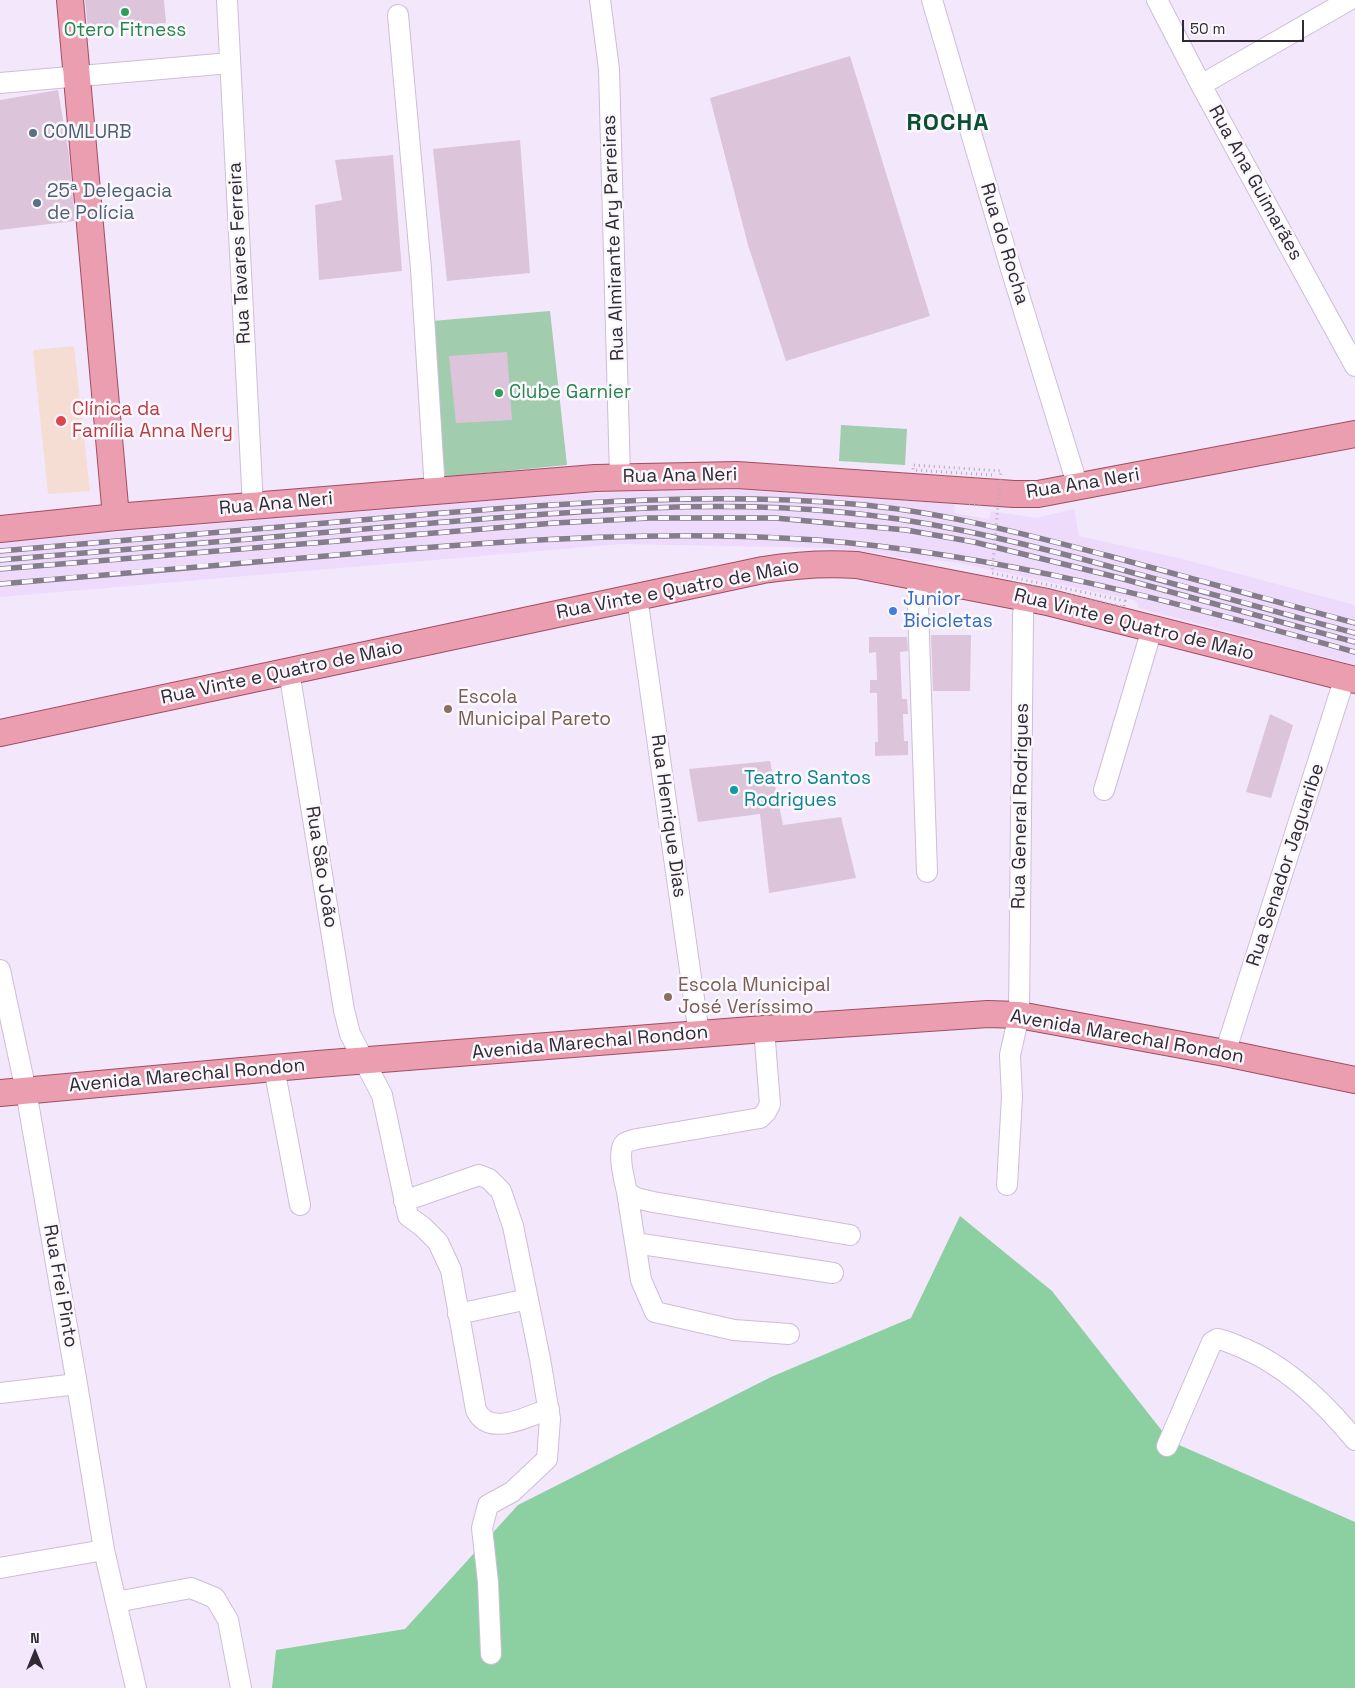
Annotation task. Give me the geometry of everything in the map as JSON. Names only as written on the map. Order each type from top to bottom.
[{"type":"main road","points":[[70,0],[116,517]]},
{"type":"main road","name":"Rua Ana Neri","points":[[0,529],[116,517],[620,477],[737,475],[1021,494],[1046,493],[1355,434]]},
{"type":"main road","name":"Rua Vinte e Quatro de Maio","points":[[0,733],[637,597],[794,565],[826,563],[857,565],[917,577],[1017,590],[1152,629],[1350,679]]},
{"type":"main road","name":"Avenida Marechal Rondon","points":[[0,1093],[274,1068],[764,1029],[958,1016],[1019,1015],[1225,1053],[1355,1080]]},
{"type":"street","name":"Rua Tavares Ferreira","points":[[227,0],[253,506]]},
{"type":"street","name":"Rua Almirante Ary Parreiras","points":[[600,0],[609,69],[620,477]]},
{"type":"street","name":"Rua do Rocha","points":[[932,0],[1011,269],[1078,487]]},
{"type":"street","name":"Rua Ana Guimarães","points":[[1157,0],[1201,85],[1355,366]]},
{"type":"street","points":[[1201,85],[1349,0]]},
{"type":"street","points":[[398,15],[421,269],[435,491]]},
{"type":"street","points":[[0,83],[230,62]]},
{"type":"street","points":[[917,577],[927,872]]},
{"type":"street","name":"Rua General Rodrigues","points":[[1007,1185],[1012,1096],[1010,1055],[1019,1015],[1023,625],[1017,590]]},
{"type":"street","name":"Rua Henrique Dias","points":[[637,597],[699,1034]]},
{"type":"street","points":[[1104,790],[1152,629]]},
{"type":"street","name":"Rua São João","points":[[289,670],[344,1010],[350,1034],[382,1095],[408,1216],[423,1227],[438,1242],[450,1270],[476,1410],[480,1419],[488,1423],[503,1425],[548,1409]]},
{"type":"street","name":"Rua Senador Jaguaribe","points":[[1225,1053],[1350,679]]},
{"type":"street","name":"Rua Frei Pinto","points":[[0,970],[26,1091],[104,1550],[136,1688]]},
{"type":"street","points":[[764,1029],[770,1104],[760,1118],[637,1139],[625,1143],[621,1148],[620,1156],[641,1280],[655,1312],[734,1330],[789,1334]]},
{"type":"street","points":[[274,1068],[300,1205]]},
{"type":"street","points":[[404,1201],[479,1175],[489,1179],[501,1191],[513,1226],[528,1299],[550,1419],[547,1459],[512,1492],[488,1505],[482,1528],[488,1582],[491,1654]]},
{"type":"street","points":[[627,1192],[636,1198],[653,1202],[850,1235]]},
{"type":"street","points":[[635,1243],[833,1273]]},
{"type":"street","points":[[458,1314],[528,1299]]},
{"type":"street","points":[[1167,1446],[1212,1342],[1217,1339],[1256,1354],[1280,1368],[1305,1387],[1330,1411],[1355,1440]]},
{"type":"street","points":[[0,1393],[77,1384]]},
{"type":"street","points":[[0,1568],[104,1550]]},
{"type":"street","points":[[116,1602],[191,1588],[215,1598],[228,1620],[240,1688]]},
{"type":"path","points":[[992,475],[913,470],[913,465],[1001,471],[992,573],[1125,601],[1124,606],[1017,590]]},
{"type":"path","points":[[969,504],[980,505]]},
{"type":"shaded area","name":"Clínica da Família Anna Nery","points":[[74,346],[90,491],[48,494],[33,350]]},
{"type":"shaded area","points":[[740,490],[955,504],[954,513],[989,519],[991,511],[1036,518],[1074,509],[1079,536],[1183,559],[1355,605],[1355,665],[1138,608],[1138,604],[1134,600],[953,562],[932,560],[925,562],[876,553],[830,548],[622,544],[0,597],[0,542],[568,494]]},
{"type":"green space","name":"Clube Garnier","points":[[550,311],[567,465],[445,477],[432,321]]},
{"type":"green space","points":[[841,425],[907,429],[905,465],[839,461]]},
{"type":"green space","points":[[960,1216],[1052,1291],[1170,1441],[1355,1522],[1355,1688],[272,1688],[276,1650],[405,1629],[518,1505],[771,1377],[911,1318]]},
{"type":"building","name":"Otero Fitness","points":[[85,0],[164,0],[166,23],[88,30]]},
{"type":"building","points":[[850,56],[930,316],[786,361],[748,245],[710,98]]},
{"type":"building","points":[[58,90],[69,155],[75,221],[0,230],[0,100]]},
{"type":"building","points":[[520,140],[530,273],[447,281],[433,149]]},
{"type":"building","points":[[393,155],[402,271],[319,280],[315,205],[342,200],[335,160]]},
{"type":"building","points":[[507,352],[512,420],[456,423],[449,356]]},
{"type":"building","points":[[931,635],[971,635],[970,691],[933,691]]},
{"type":"building","points":[[869,637],[907,637],[908,651],[900,652],[902,699],[907,699],[908,714],[903,714],[904,741],[908,741],[908,755],[875,756],[875,742],[878,742],[877,693],[870,693],[870,680],[877,680],[876,652],[869,653]]},
{"type":"building","points":[[1270,714],[1293,725],[1271,798],[1246,792]]},
{"type":"building","points":[[770,761],[783,825],[841,817],[856,878],[769,893],[760,814],[698,822],[689,769]]},
{"type":"railway","points":[[0,551],[582,503],[690,499],[799,501],[885,507],[982,524],[1109,556],[1355,623]]},
{"type":"railway","points":[[0,560],[585,511],[687,507],[788,508],[900,519],[992,537],[1082,559],[1355,633]]},
{"type":"railway","points":[[0,569],[555,523],[649,518],[775,518],[906,530],[974,542],[1116,577],[1355,642]]},
{"type":"railway","points":[[0,584],[492,543],[600,537],[763,537],[885,547],[1021,569],[1156,599],[1355,652]]},
{"type":"place","name":"Otero Fitness","points":[[125,12]]},
{"type":"place","name":"COMLURB","points":[[33,133]]},
{"type":"place","name":"25ª Delegacia de Polícia","points":[[37,203]]},
{"type":"place","name":"Clube Garnier","points":[[499,393]]},
{"type":"place","name":"Clínica da Família Anna Nery","points":[[61,421]]},
{"type":"place","name":"Junior Bicicletas","points":[[893,611]]},
{"type":"place","name":"Escola Municipal Pareto","points":[[448,709]]},
{"type":"place","name":"Teatro Santos Rodrigues","points":[[734,790]]},
{"type":"place","name":"Escola Municipal José Veríssimo","points":[[668,997]]},
{"type":"district","name":"ROCHA","points":[[948,123]]}]
